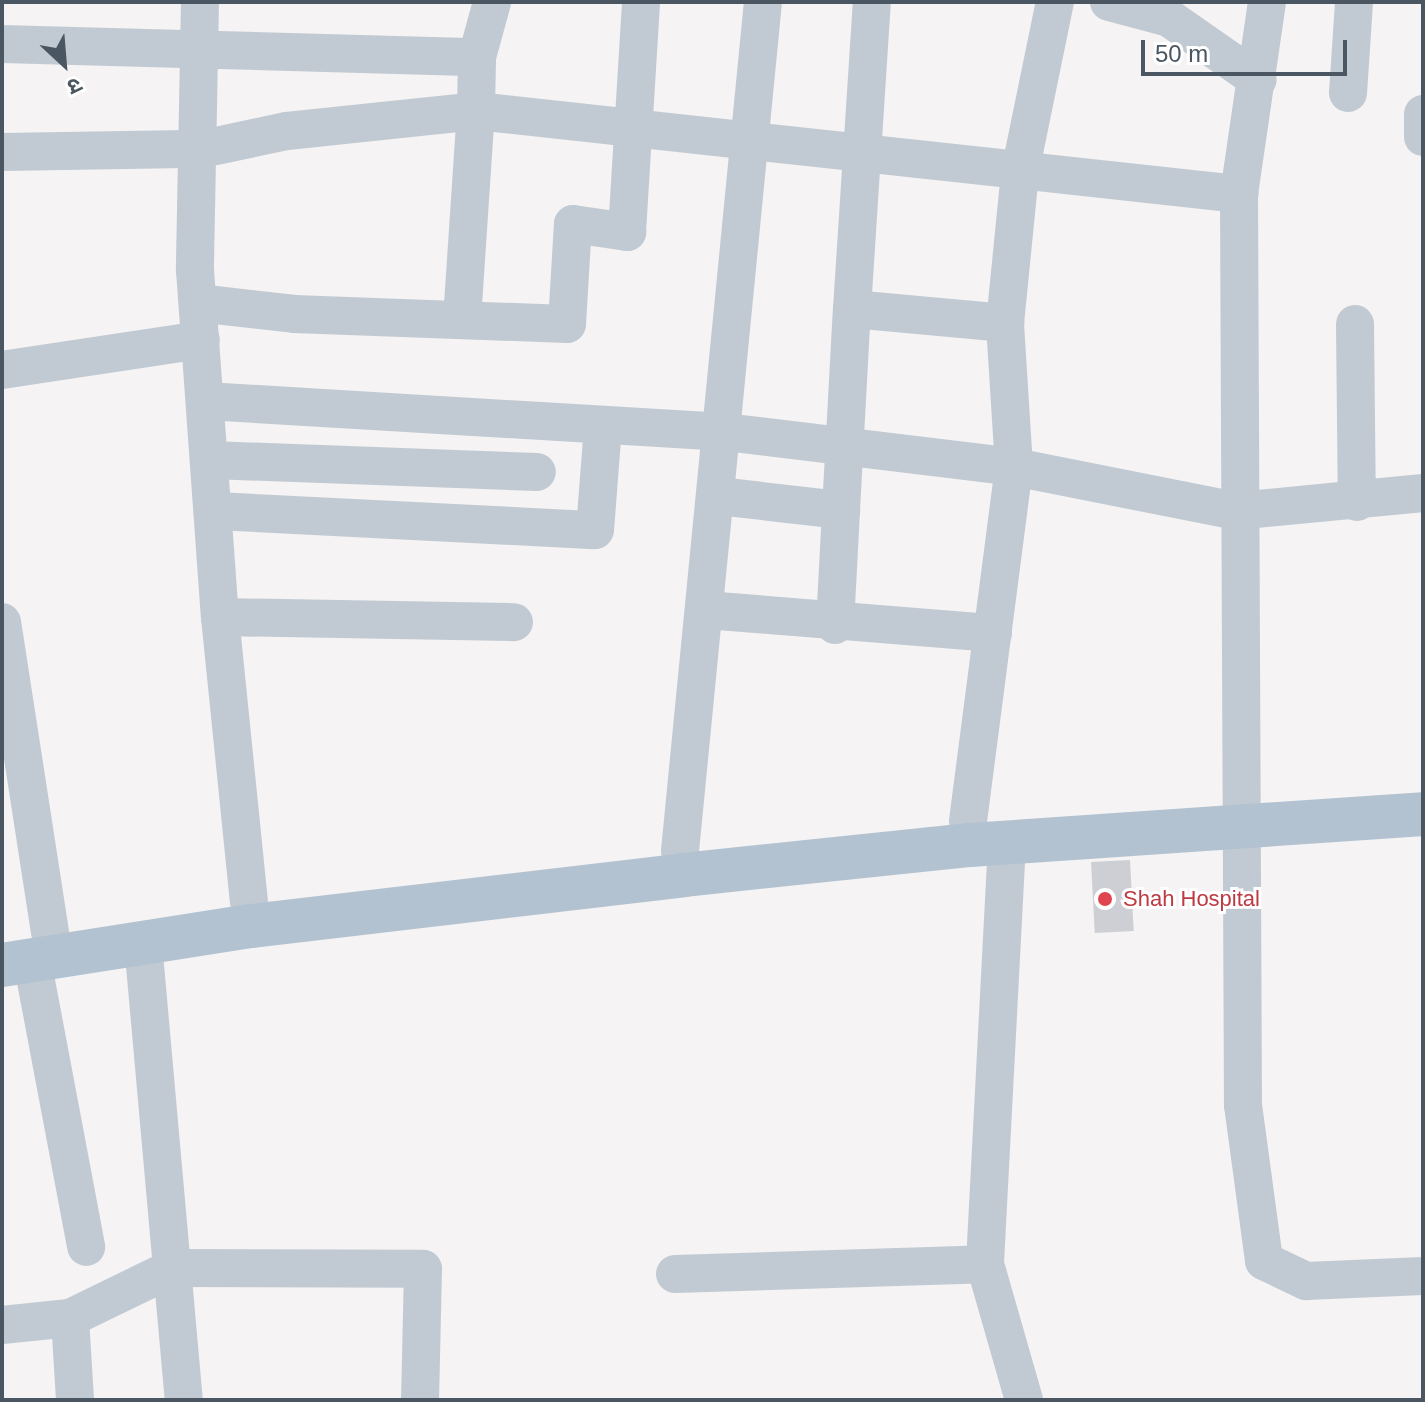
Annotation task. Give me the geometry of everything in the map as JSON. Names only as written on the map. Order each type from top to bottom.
[{"type":"main road","points":[[22,949],[143,943],[683,875],[1007,843],[1423,789]]},
{"type":"main road","points":[[22,949],[249,902],[680,851],[968,821],[1241,814],[1423,814]]},
{"type":"street","points":[[200,2],[196,52],[202,149],[199,321],[216,511],[220,617],[249,902]]},
{"type":"street","points":[[462,320],[477,57],[492,2]]},
{"type":"street","points":[[2,370],[199,321],[462,320],[567,324],[573,224],[627,232],[641,2]]},
{"type":"street","points":[[680,851],[725,432],[753,145],[763,2]]},
{"type":"street","points":[[835,625],[872,2]]},
{"type":"street","points":[[968,821],[1014,467],[1005,323],[1020,172],[1055,2]]},
{"type":"street","points":[[1109,2],[1169,18],[1258,80]]},
{"type":"street","points":[[1267,2],[1239,194],[1236,511],[1243,1105],[1264,1261],[1306,1281],[1423,1276]]},
{"type":"street","points":[[1348,93],[1354,2]]},
{"type":"street","points":[[2,44],[196,52],[477,57]]},
{"type":"street","points":[[2,152],[202,149],[287,131],[476,111],[861,157],[1239,194]]},
{"type":"street","points":[[1423,114],[1423,137]]},
{"type":"street","points":[[852,309],[1005,323]]},
{"type":"street","points":[[1355,324],[1357,502]]},
{"type":"street","points":[[206,401],[725,432],[1014,467],[1236,511],[1357,502],[1423,493]]},
{"type":"street","points":[[216,511],[595,530],[603,425]]},
{"type":"street","points":[[211,460],[537,472]]},
{"type":"street","points":[[718,496],[841,510]]},
{"type":"street","points":[[706,610],[835,625],[993,633]]},
{"type":"street","points":[[220,617],[514,622]]},
{"type":"street","points":[[2,622],[22,949],[86,1247]]},
{"type":"street","points":[[1007,843],[985,1264],[1024,1400]]},
{"type":"street","points":[[143,943],[184,1400]]},
{"type":"street","points":[[675,1274],[985,1264]]},
{"type":"street","points":[[2,1325],[70,1318],[173,1268],[423,1269],[420,1400]]},
{"type":"street","points":[[70,1318],[75,1400]]},
{"type":"building","points":[[1130,860],[1134,931],[1095,933],[1091,862]]},
{"type":"place","name":"Shah Hospital","points":[[1105,899]]}]
